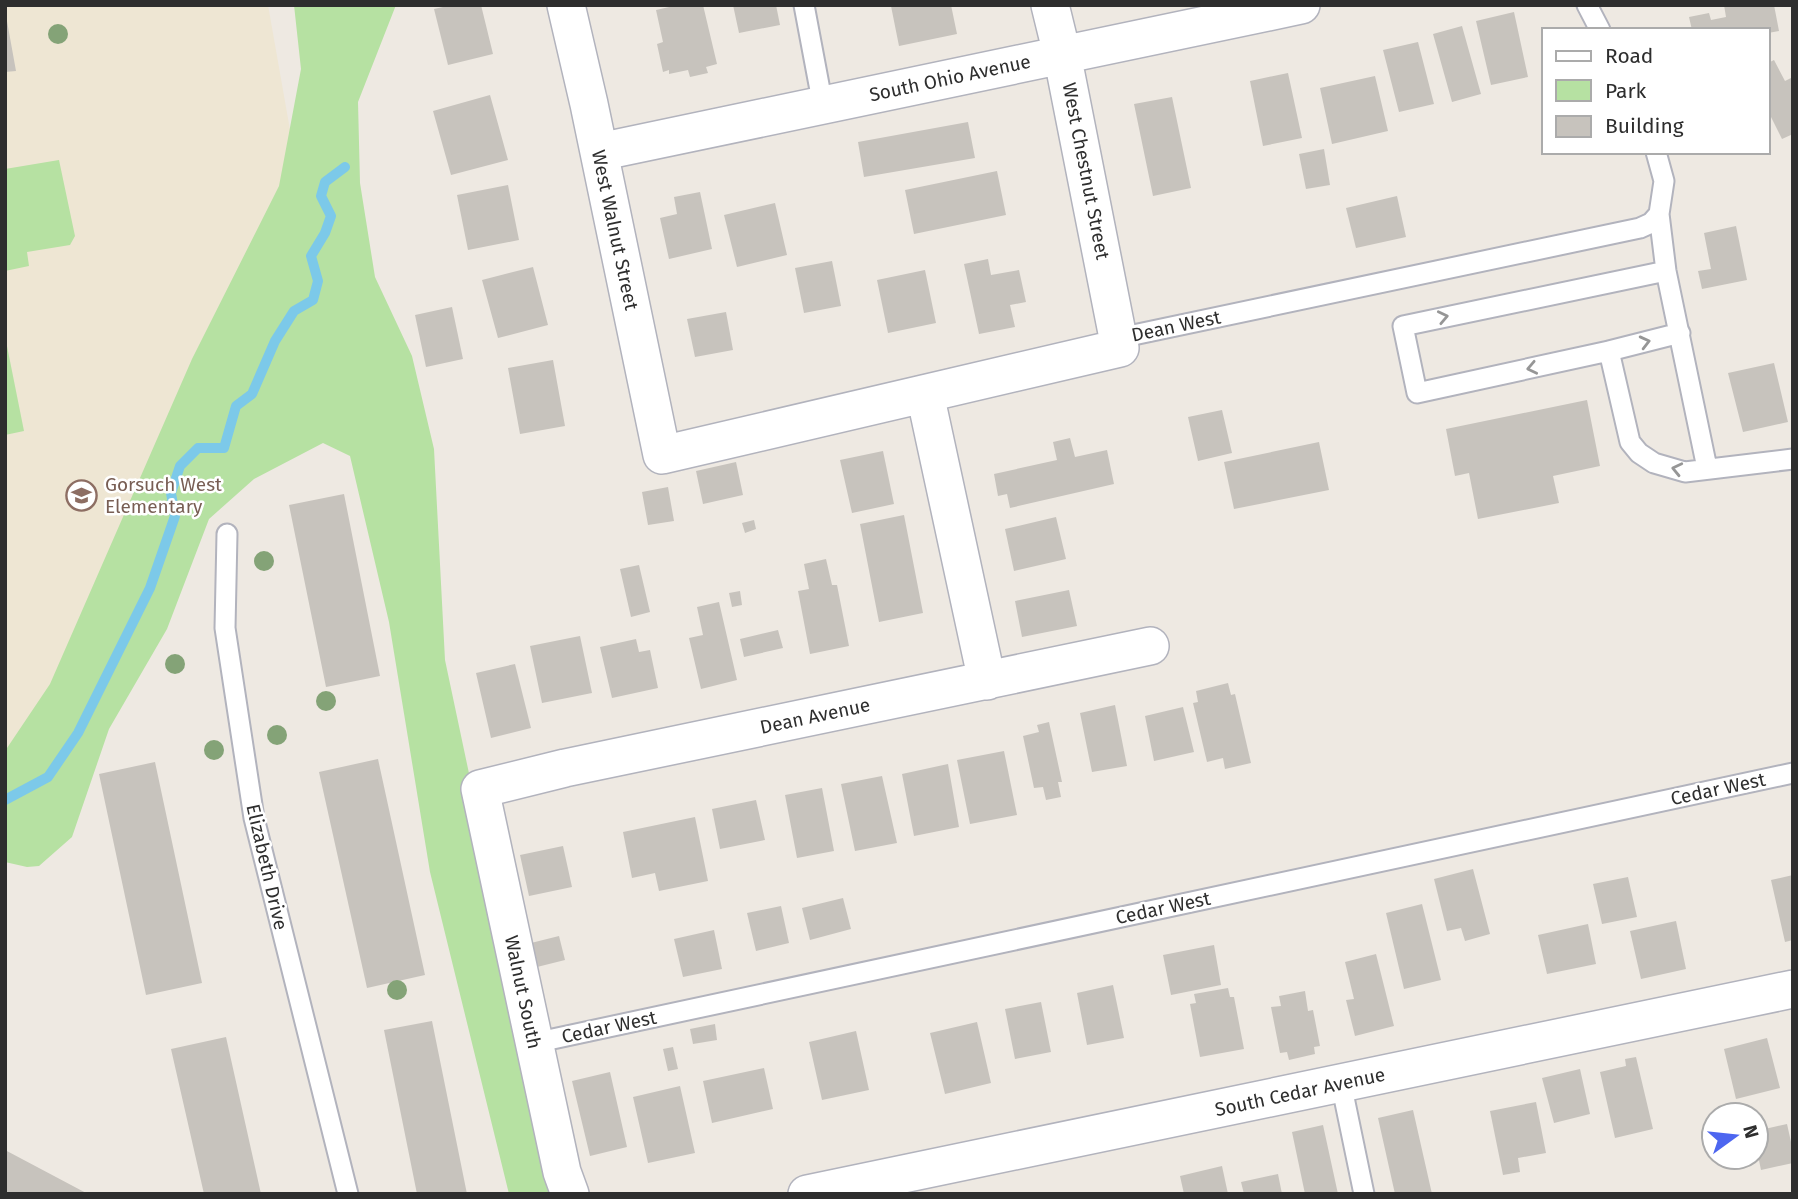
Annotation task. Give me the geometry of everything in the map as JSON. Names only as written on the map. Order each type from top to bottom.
[{"type":"street","name":"West Walnut Street","points":[[566,5],[662,455]]},
{"type":"street","name":"West Chestnut Street","points":[[1050,5],[1119,338]]},
{"type":"street","name":"South Ohio Avenue","points":[[598,152],[1301,5]]},
{"type":"street","name":"Dean West","points":[[662,455],[1121,348],[1119,338]]},
{"type":"street","points":[[925,394],[987,681]]},
{"type":"street","name":"Dean Avenue","points":[[480,789],[588,763],[1150,646]]},
{"type":"street","name":"Walnut South","points":[[480,789],[562,1172],[570,1194]]},
{"type":"street","name":"South Cedar Avenue","points":[[807,1194],[1793,989]]},
{"type":"lane","points":[[804,5],[823,106]]},
{"type":"lane","points":[[1587,5],[1599,28]]},
{"type":"lane","points":[[1657,154],[1664,181],[1659,214],[1667,271],[1707,468]]},
{"type":"lane","name":"Dean West","points":[[1119,338],[1640,228],[1651,223],[1659,214]]},
{"type":"lane","points":[[1667,271],[1403,326],[1417,393],[1680,333]]},
{"type":"lane","points":[[1609,351],[1630,442],[1639,453],[1654,463],[1685,472],[1793,458]]},
{"type":"lane","name":"Elizabeth Drive","points":[[227,534],[225,628],[254,818],[348,1194]]},
{"type":"lane","name":"Cedar West","points":[[534,1043],[1793,773]]},
{"type":"lane","points":[[1341,1083],[1364,1194]]},
{"type":"shaded area","name":"Gorsuch West Elementary","points":[[5,5],[268,5],[302,198],[5,799]]},
{"type":"green space","points":[[294,5],[396,5],[358,102],[360,183],[375,277],[412,356],[434,449],[445,660],[558,1194],[509,1194],[430,872],[389,622],[350,456],[323,443],[254,479],[209,519],[167,629],[109,729],[72,837],[39,866],[27,867],[5,862],[5,751],[50,684],[192,359],[279,186],[301,69]]},
{"type":"green space","points":[[59,160],[75,236],[70,245],[27,252],[29,266],[5,271],[5,169]]},
{"type":"green space","points":[[5,336],[24,431],[5,435]]},
{"type":"building","points":[[452,5],[481,5],[493,54],[448,65],[434,9]]},
{"type":"building","points":[[678,5],[703,5],[717,64],[706,67],[708,73],[690,77],[688,70],[669,74],[669,70],[663,72],[657,44],[663,42],[656,10]]},
{"type":"building","points":[[733,5],[776,5],[780,25],[739,33]]},
{"type":"building","points":[[951,5],[957,34],[899,46],[891,6]]},
{"type":"building","points":[[1724,5],[1774,5],[1779,31],[1770,33],[1770,28],[1692,28],[1689,17],[1709,13],[1711,20],[1726,17]]},
{"type":"building","points":[[5,10],[16,71],[5,72]]},
{"type":"building","points":[[1514,12],[1528,77],[1491,85],[1476,21]]},
{"type":"building","points":[[1462,26],[1481,94],[1452,102],[1433,34]]},
{"type":"building","points":[[1418,42],[1434,104],[1399,112],[1383,50]]},
{"type":"building","points":[[1774,60],[1785,81],[1793,77],[1793,134],[1782,139],[1770,115],[1770,62]]},
{"type":"building","points":[[1288,73],[1302,138],[1263,146],[1250,81]]},
{"type":"building","points":[[1375,76],[1388,131],[1332,144],[1320,88]]},
{"type":"building","points":[[490,95],[508,160],[451,175],[433,111]]},
{"type":"building","points":[[1172,97],[1191,188],[1153,196],[1134,104]]},
{"type":"building","points":[[968,122],[975,158],[864,177],[858,142]]},
{"type":"building","points":[[1324,149],[1330,185],[1306,189],[1299,154]]},
{"type":"building","points":[[997,171],[1006,215],[914,234],[905,190]]},
{"type":"building","points":[[508,185],[519,240],[468,250],[457,195]]},
{"type":"building","points":[[700,192],[712,249],[669,259],[660,218],[677,214],[674,197]]},
{"type":"building","points":[[1397,196],[1406,237],[1356,248],[1346,208]]},
{"type":"building","points":[[775,203],[787,255],[737,267],[724,215]]},
{"type":"building","points":[[1736,226],[1747,280],[1702,289],[1698,271],[1711,269],[1704,233]]},
{"type":"building","points":[[988,259],[991,275],[1019,270],[1026,302],[1010,305],[1015,327],[979,334],[964,264]]},
{"type":"building","points":[[832,261],[841,306],[804,313],[795,268]]},
{"type":"building","points":[[533,267],[548,325],[498,338],[482,280]]},
{"type":"building","points":[[925,270],[936,323],[888,333],[877,280]]},
{"type":"building","points":[[452,307],[463,359],[426,367],[415,315]]},
{"type":"building","points":[[726,312],[733,350],[695,357],[687,319]]},
{"type":"building","points":[[553,360],[565,426],[520,434],[508,368]]},
{"type":"building","points":[[1774,363],[1788,422],[1743,432],[1728,373]]},
{"type":"building","points":[[1587,400],[1600,466],[1553,476],[1559,503],[1478,519],[1469,473],[1455,476],[1446,429]]},
{"type":"building","points":[[1222,410],[1232,453],[1198,461],[1188,417]]},
{"type":"building","points":[[1070,438],[1075,457],[1107,450],[1114,484],[1010,508],[1007,494],[998,496],[994,474],[1057,460],[1053,442]]},
{"type":"building","points":[[1319,442],[1329,490],[1234,509],[1224,462]]},
{"type":"building","points":[[883,451],[894,504],[852,513],[840,460]]},
{"type":"building","points":[[736,462],[743,495],[703,504],[696,471]]},
{"type":"building","points":[[668,487],[674,521],[648,525],[642,492]]},
{"type":"building","points":[[344,494],[380,676],[326,687],[289,505]]},
{"type":"building","points":[[904,515],[923,613],[879,622],[860,524]]},
{"type":"building","points":[[1056,517],[1066,559],[1014,571],[1005,529]]},
{"type":"building","points":[[754,520],[756,529],[745,533],[742,523]]},
{"type":"building","points":[[826,559],[832,585],[837,585],[849,646],[810,654],[798,591],[809,589],[804,564]]},
{"type":"building","points":[[639,565],[650,612],[631,617],[620,569]]},
{"type":"building","points":[[1069,590],[1077,626],[1022,637],[1015,601]]},
{"type":"building","points":[[740,591],[742,605],[732,607],[729,593]]},
{"type":"building","points":[[719,602],[737,680],[701,689],[689,638],[703,635],[697,607]]},
{"type":"building","points":[[778,630],[783,648],[744,657],[740,639]]},
{"type":"building","points":[[580,636],[592,693],[542,703],[530,646]]},
{"type":"building","points":[[636,639],[639,652],[650,650],[658,688],[612,698],[600,647]]},
{"type":"building","points":[[515,664],[531,728],[491,738],[476,673]]},
{"type":"building","points":[[1228,683],[1231,695],[1235,694],[1251,763],[1225,769],[1223,758],[1207,762],[1193,703],[1198,702],[1196,691]]},
{"type":"building","points":[[1115,705],[1127,766],[1092,772],[1080,713]]},
{"type":"building","points":[[1183,707],[1194,752],[1154,761],[1145,716]]},
{"type":"building","points":[[1049,722],[1062,782],[1058,782],[1061,797],[1046,800],[1043,787],[1034,788],[1023,736],[1039,732],[1037,725]]},
{"type":"building","points":[[1004,751],[1017,815],[970,824],[957,760]]},
{"type":"building","points":[[378,759],[425,975],[367,988],[319,772]]},
{"type":"building","points":[[155,762],[202,983],[146,995],[99,774]]},
{"type":"building","points":[[948,764],[959,827],[914,836],[902,774]]},
{"type":"building","points":[[882,776],[897,843],[855,851],[841,784]]},
{"type":"building","points":[[822,788],[834,851],[797,858],[785,795]]},
{"type":"building","points":[[756,800],[765,840],[720,849],[712,809]]},
{"type":"building","points":[[695,817],[708,881],[659,891],[655,873],[632,878],[623,832]]},
{"type":"building","points":[[563,846],[572,887],[529,896],[520,855]]},
{"type":"building","points":[[1473,869],[1490,934],[1465,941],[1461,928],[1447,931],[1434,879]]},
{"type":"building","points":[[1793,875],[1793,940],[1785,942],[1771,880]]},
{"type":"building","points":[[1628,877],[1637,917],[1602,924],[1593,884]]},
{"type":"building","points":[[843,898],[851,929],[810,940],[802,908]]},
{"type":"building","points":[[1422,904],[1441,980],[1404,989],[1386,913]]},
{"type":"building","points":[[781,906],[789,943],[756,951],[747,913]]},
{"type":"building","points":[[1676,921],[1686,969],[1641,979],[1630,931]]},
{"type":"building","points":[[1588,924],[1596,964],[1547,974],[1538,935]]},
{"type":"building","points":[[714,930],[722,969],[683,977],[674,939]]},
{"type":"building","points":[[559,936],[565,960],[537,967],[531,943]]},
{"type":"building","points":[[1214,945],[1221,985],[1171,995],[1163,955]]},
{"type":"building","points":[[1376,954],[1394,1026],[1355,1036],[1346,1000],[1354,999],[1345,962]]},
{"type":"building","points":[[1113,985],[1124,1038],[1087,1045],[1077,993]]},
{"type":"building","points":[[1228,988],[1230,997],[1234,997],[1244,1049],[1200,1057],[1190,1004],[1196,1003],[1194,994]]},
{"type":"building","points":[[1305,991],[1308,1011],[1313,1010],[1320,1046],[1314,1047],[1315,1054],[1289,1060],[1287,1052],[1280,1053],[1271,1007],[1281,1006],[1279,996]]},
{"type":"building","points":[[1041,1002],[1051,1052],[1015,1059],[1005,1009]]},
{"type":"building","points":[[432,1021],[467,1194],[417,1194],[384,1030]]},
{"type":"building","points":[[977,1022],[991,1083],[945,1094],[930,1033]]},
{"type":"building","points":[[715,1024],[717,1040],[693,1044],[690,1029]]},
{"type":"building","points":[[856,1031],[869,1090],[822,1100],[809,1042]]},
{"type":"building","points":[[226,1037],[261,1194],[204,1194],[171,1049]]},
{"type":"building","points":[[1767,1038],[1780,1088],[1736,1099],[1724,1049]]},
{"type":"building","points":[[673,1047],[678,1069],[668,1071],[663,1049]]},
{"type":"building","points":[[1636,1057],[1653,1129],[1615,1138],[1600,1072],[1626,1066],[1625,1059]]},
{"type":"building","points":[[764,1068],[773,1109],[712,1123],[703,1081]]},
{"type":"building","points":[[1580,1069],[1590,1114],[1554,1123],[1542,1078]]},
{"type":"building","points":[[610,1072],[627,1147],[590,1156],[572,1081]]},
{"type":"building","points":[[680,1086],[695,1153],[648,1163],[633,1097]]},
{"type":"building","points":[[1536,1102],[1546,1153],[1518,1158],[1520,1172],[1503,1175],[1490,1111]]},
{"type":"building","points":[[1413,1110],[1432,1194],[1395,1194],[1378,1118]]},
{"type":"building","points":[[1787,1124],[1793,1163],[1770,1168],[1770,1128]]},
{"type":"building","points":[[1323,1125],[1338,1194],[1305,1194],[1292,1132]]},
{"type":"building","points":[[5,1150],[88,1194],[5,1194]]},
{"type":"building","points":[[1222,1166],[1228,1194],[1184,1194],[1180,1176]]},
{"type":"building","points":[[1278,1174],[1282,1194],[1244,1194],[1241,1182]]},
{"type":"waterway","points":[[5,800],[48,777],[78,733],[150,588],[175,516],[171,493],[180,466],[198,448],[224,448],[236,406],[252,394],[275,341],[294,311],[313,300],[318,281],[311,256],[325,233],[331,216],[321,196],[325,182],[345,167]]},
{"type":"place","name":"Gorsuch West Elementary","points":[[82,495]]}]
